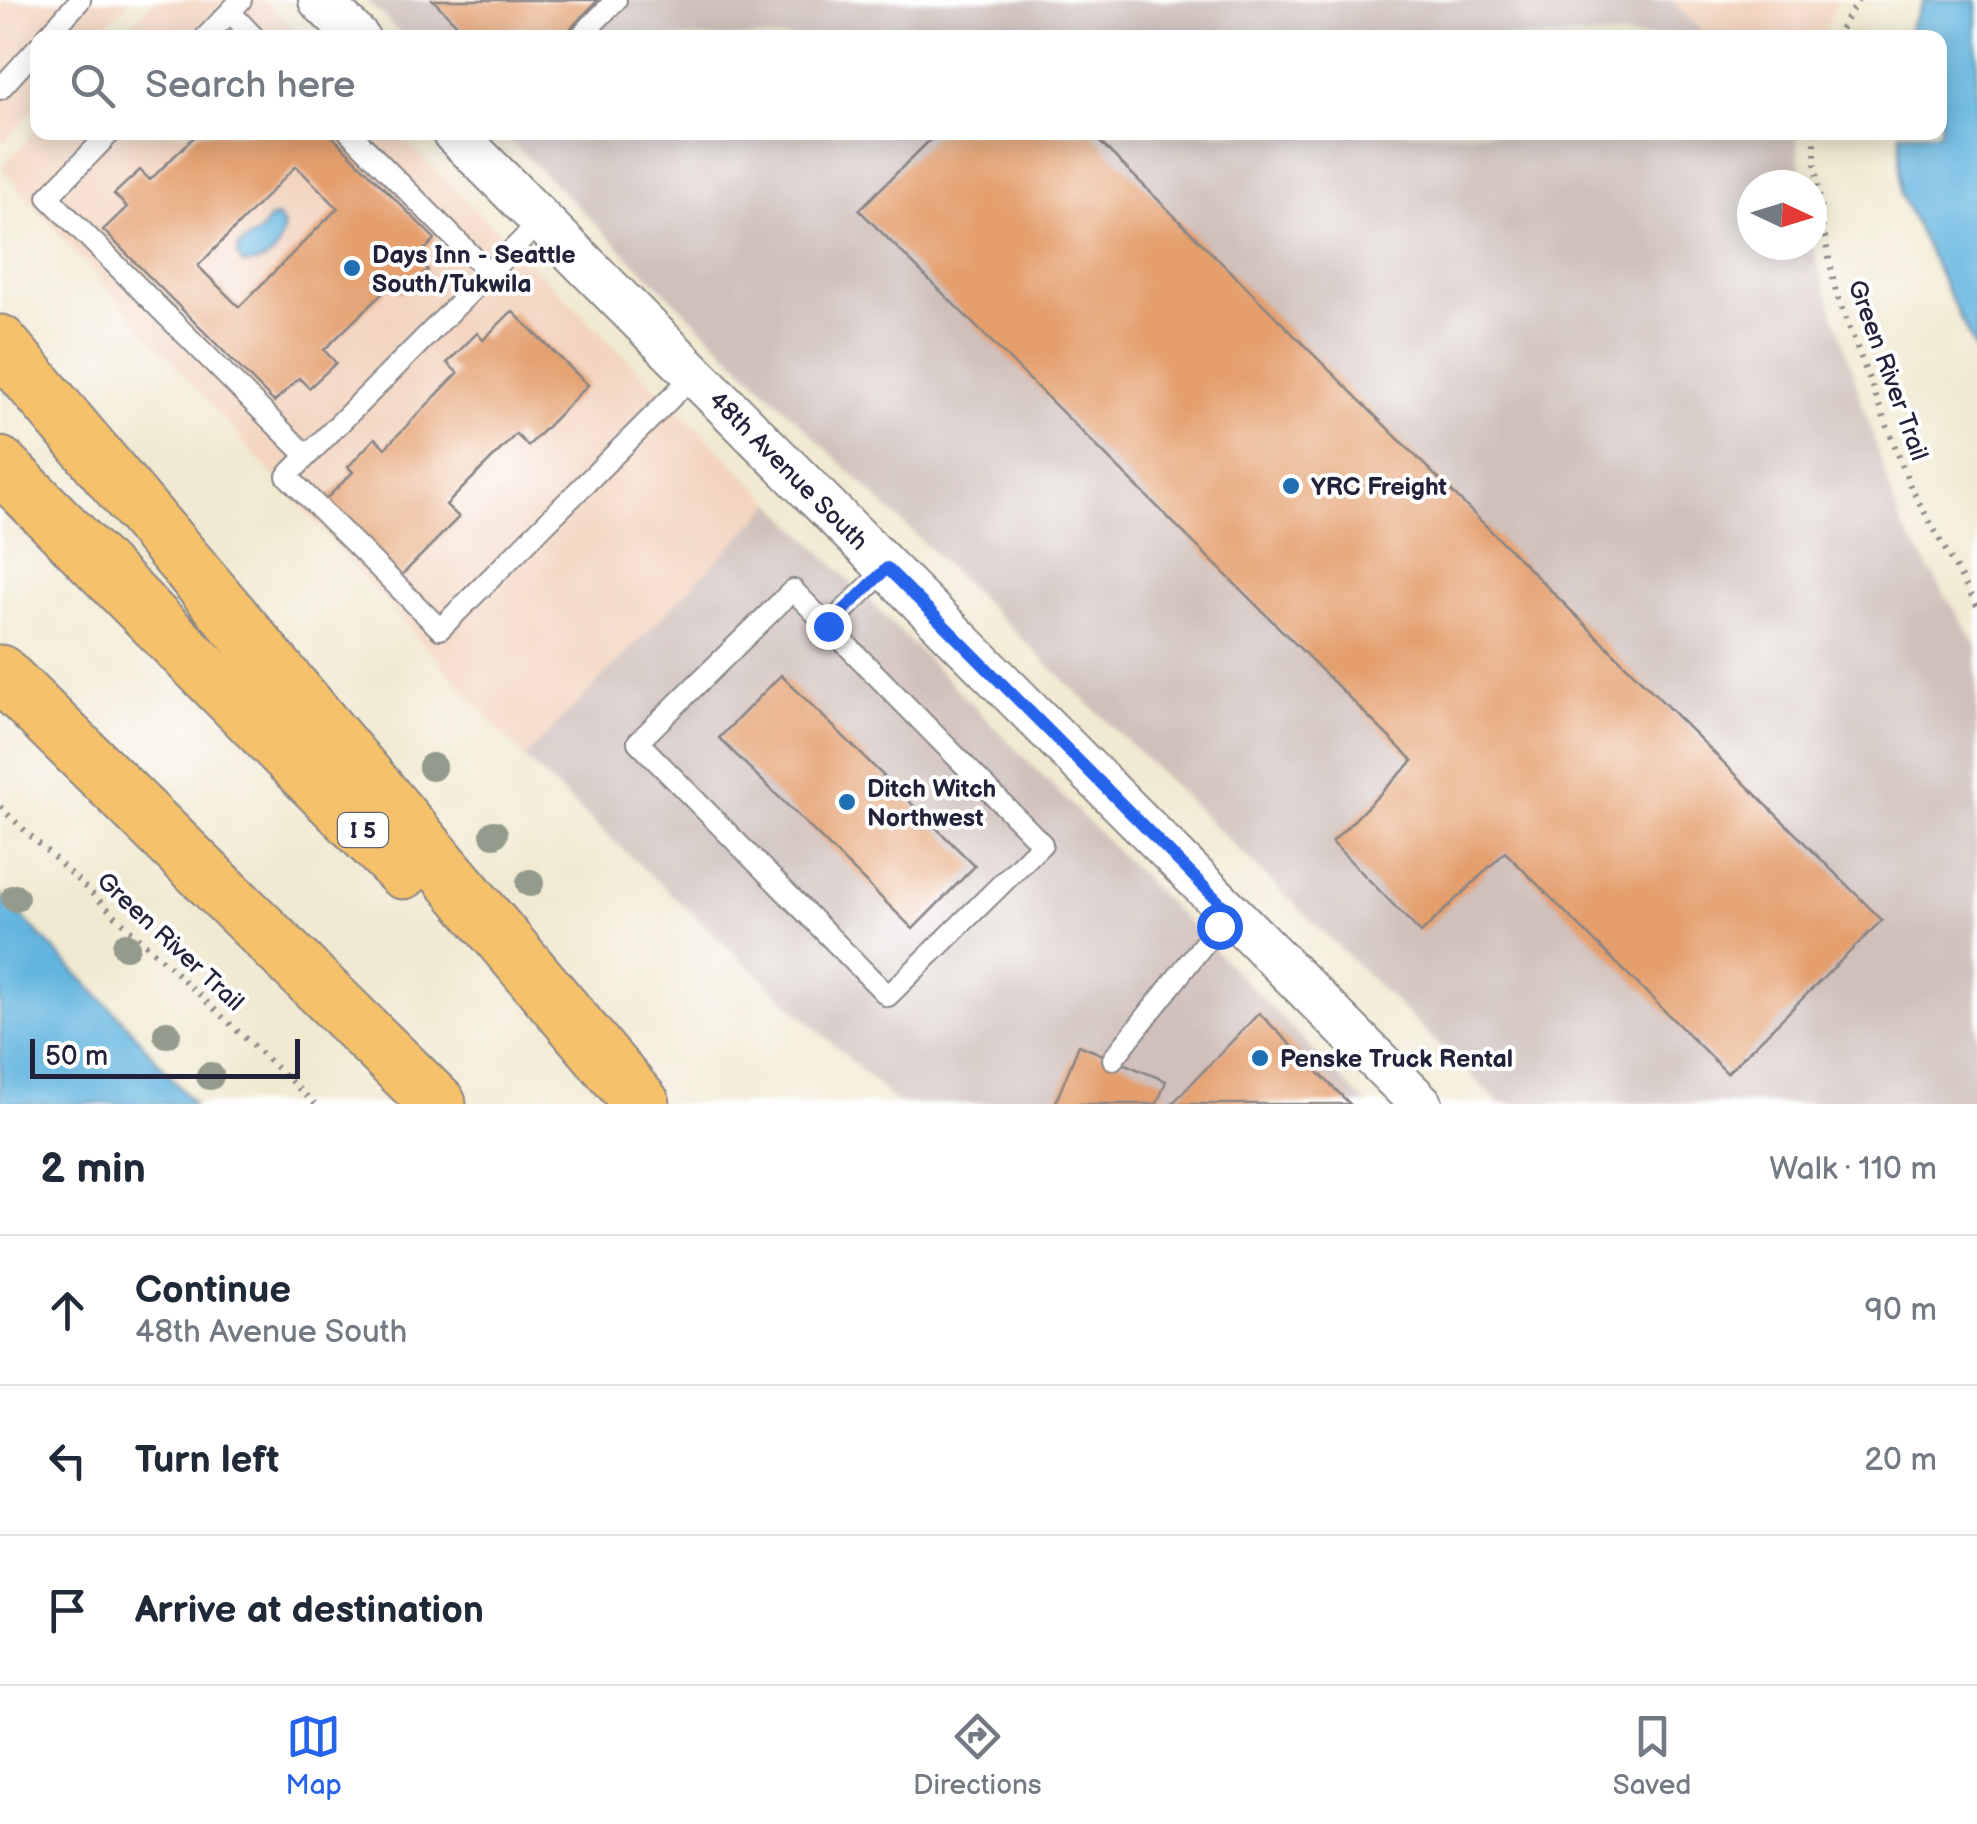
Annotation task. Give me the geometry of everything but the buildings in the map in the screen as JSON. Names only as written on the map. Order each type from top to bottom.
[{"type":"highway","points":[[0,343],[642,1104]]},
{"type":"highway","name":"I 5","points":[[0,465],[634,1104]]},
{"type":"highway","points":[[0,478],[91,556]]},
{"type":"highway","points":[[0,674],[438,1104]]},
{"type":"highway","points":[[0,704],[386,1054]]},
{"type":"street","points":[[320,0],[350,30]]},
{"type":"street","name":"48th Avenue South","points":[[471,140],[541,221],[1421,1104]]},
{"type":"lane","points":[[53,30],[80,0]]},
{"type":"lane","points":[[587,30],[616,0]]},
{"type":"lane","points":[[212,30],[235,6],[250,30]]},
{"type":"lane","points":[[0,89],[30,56]]},
{"type":"lane","points":[[104,140],[48,197],[307,456]]},
{"type":"lane","points":[[357,140],[489,274]]},
{"type":"lane","points":[[541,221],[287,476],[440,629],[694,375]]},
{"type":"lane","points":[[828,626],[887,568]]},
{"type":"lane","points":[[793,590],[828,626],[1042,844],[888,996],[638,742],[793,590]]},
{"type":"lane","points":[[1113,1059],[1229,912]]},
{"type":"path","points":[[1840,30],[1858,0]]},
{"type":"path","name":"Green River Trail","points":[[1814,140],[1823,228],[1836,293],[1911,488],[1977,606]]},
{"type":"path","name":"Green River Trail","points":[[0,806],[315,1104]]},
{"type":"shaded area","points":[[0,0],[129,0],[102,30],[30,30],[30,113],[4,143],[0,138]]},
{"type":"shaded area","points":[[154,0],[264,0],[295,30],[127,30]]},
{"type":"shaded area","points":[[366,0],[1670,0],[1701,30],[397,30]]},
{"type":"shaded area","points":[[1670,0],[1836,0],[1826,30],[1701,30]]},
{"type":"shaded area","points":[[30,136],[30,140],[405,140],[773,503],[524,758],[1,168]]},
{"type":"shaded area","points":[[509,140],[1797,140],[1800,170],[1737,170],[1737,260],[1817,260],[1901,524],[1977,645],[1977,1104],[1500,1104]]},
{"type":"shaded area","points":[[773,503],[1366,1104],[898,1104],[524,758]]},
{"type":"water","points":[[1924,0],[1977,0],[1977,354],[1901,194],[1900,140],[1947,140],[1947,30],[1909,30]]},
{"type":"water","points":[[277,217],[284,225],[273,255],[243,264],[237,256],[239,246],[260,232],[269,219]]},
{"type":"water","points":[[0,894],[129,1027],[193,1104],[0,1104]]},
{"type":"place","name":"Days Inn - Seattle South/Tukwila","points":[[352,268]]},
{"type":"place","name":"YRC Freight","points":[[1291,486]]},
{"type":"place","name":"Ditch Witch Northwest","points":[[847,802]]},
{"type":"place","name":"Penske Truck Rental","points":[[1260,1058]]},
{"type":"route","points":[[828,626],[887,568],[1229,912],[1219,926]]}]
